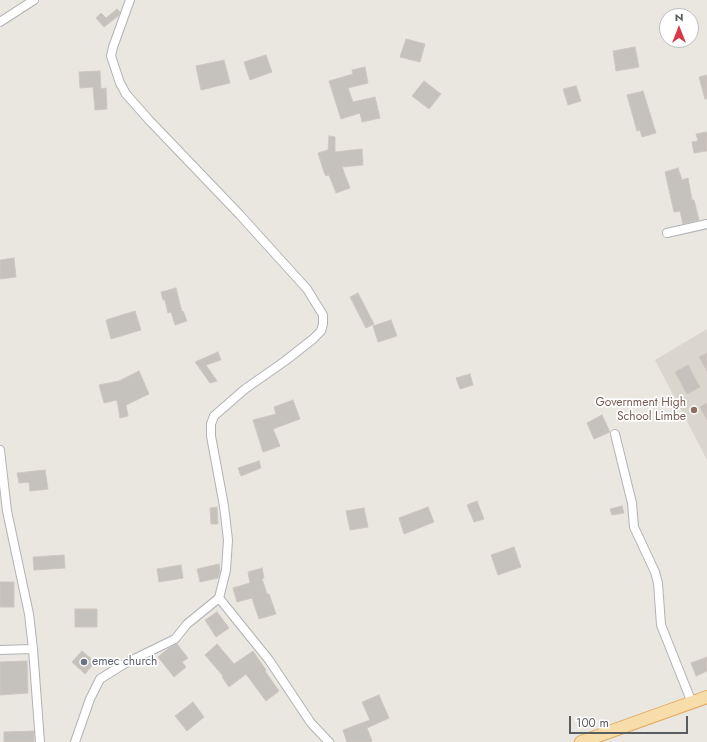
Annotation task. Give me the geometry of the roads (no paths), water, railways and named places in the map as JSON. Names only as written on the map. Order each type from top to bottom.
[{"type":"main road","points":[[581,742],[707,697]]},
{"type":"street","points":[[0,22],[34,0]]},
{"type":"street","points":[[74,742],[90,699],[100,679],[124,664],[175,639],[187,624],[219,598],[226,570],[228,540],[224,506],[211,436],[211,424],[214,416],[245,389],[313,339],[321,331],[323,324],[323,315],[307,289],[240,215],[126,94],[120,83],[111,56],[130,0]]},
{"type":"street","points":[[667,233],[707,224]]},
{"type":"street","points":[[615,434],[632,503],[634,527],[655,572],[658,583],[661,625],[692,703]]},
{"type":"street","points":[[0,450],[8,512],[29,614],[40,742]]},
{"type":"street","points":[[219,598],[269,660],[311,723],[329,742]]},
{"type":"street","points":[[0,650],[33,649]]},
{"type":"place","name":"Government High School Limbe","points":[[694,410]]},
{"type":"place","name":"emec church","points":[[84,662]]}]
